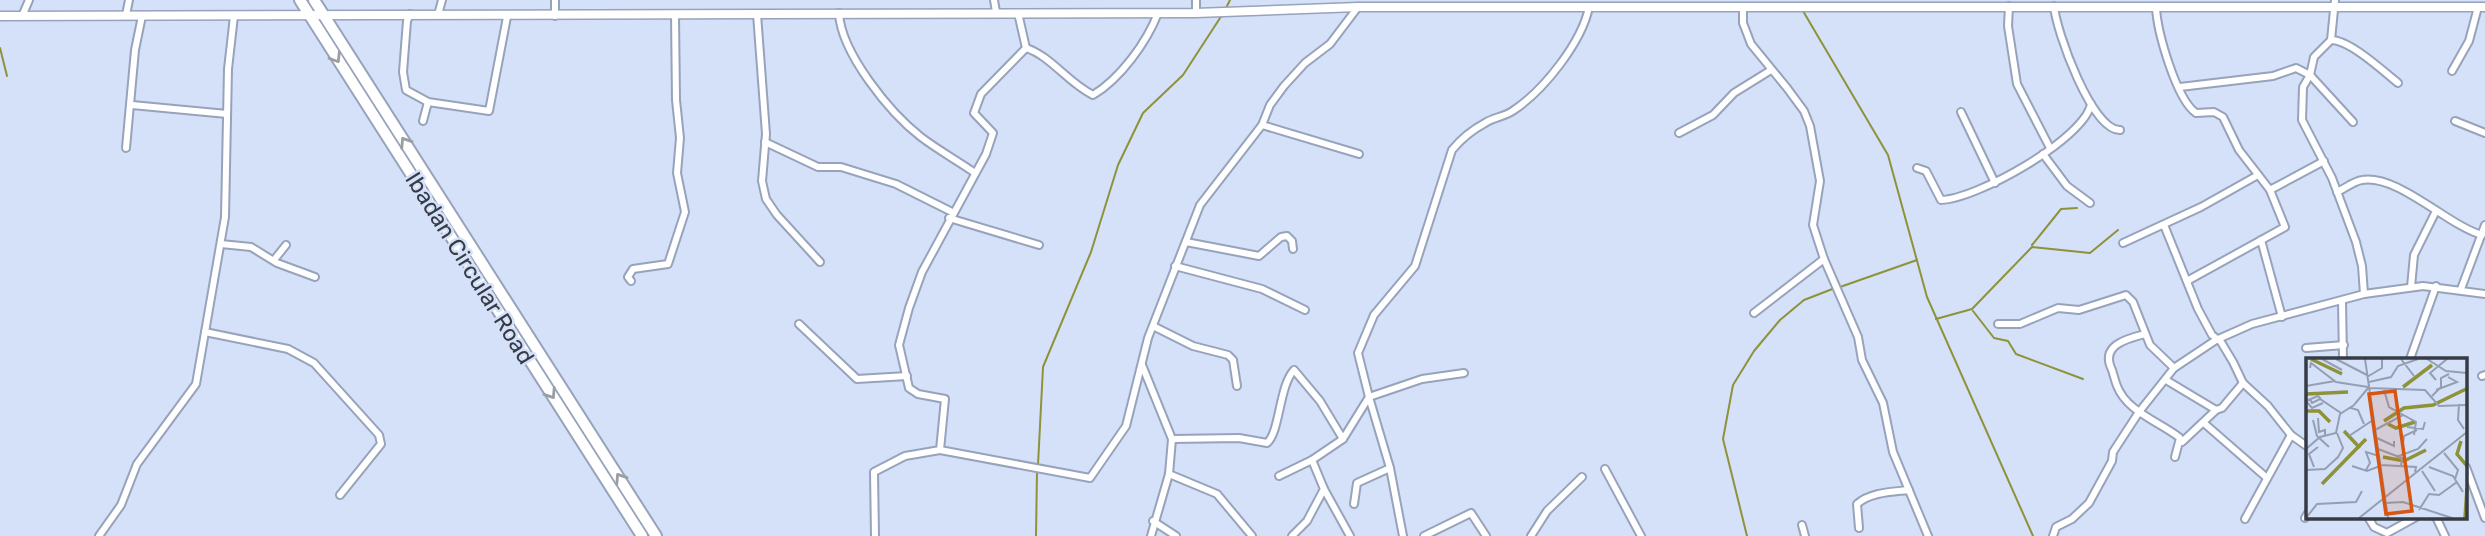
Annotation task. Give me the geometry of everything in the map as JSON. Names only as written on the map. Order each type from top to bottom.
[{"type":"highway","name":"Ibadan Circular Road","points":[[300,0],[642,536]]},
{"type":"highway","name":"Ibadan Circular Road","points":[[314,0],[656,536]]},
{"type":"main road","points":[[0,16],[23,13],[142,16],[410,14],[507,17],[996,12],[1196,13],[1358,7],[1743,9],[1943,4],[2054,6],[2064,3],[2156,6],[2335,3],[2482,7]]},
{"type":"street","points":[[23,13],[29,0]]},
{"type":"street","points":[[126,15],[129,0]]},
{"type":"street","points":[[438,15],[442,0]]},
{"type":"street","points":[[555,0],[555,16]]},
{"type":"street","points":[[994,0],[996,12]]},
{"type":"street","points":[[1196,0],[1196,13]]},
{"type":"street","points":[[2335,3],[2331,40],[2314,57],[2310,75],[2303,87],[2302,120],[2324,161],[2361,256],[2364,294]]},
{"type":"street","points":[[2009,6],[2008,26],[2017,84],[2050,148]]},
{"type":"street","points":[[2054,6],[2060,40],[2091,104],[2106,125],[2120,130]]},
{"type":"street","points":[[2156,6],[2159,38],[2191,109],[2202,114],[2220,114],[2223,117],[2239,150],[2270,190],[2286,224],[2283,229],[2187,281]]},
{"type":"street","points":[[875,536],[874,472],[905,456],[940,450],[1090,478],[1126,426],[1153,326],[1200,205],[1262,125],[1270,105],[1284,86],[1305,63],[1330,44],[1358,7]]},
{"type":"street","points":[[1403,536],[1390,468],[1358,353],[1374,314],[1415,266],[1452,150],[1464,137],[1484,123],[1514,110],[1540,89],[1579,32],[1589,7]]},
{"type":"street","points":[[2452,71],[2482,7]]},
{"type":"street","points":[[1743,9],[1742,23],[1751,44],[1804,111],[1810,126],[1820,181],[1812,225],[1824,260],[1858,337],[1862,359],[1883,403],[1894,452],[1928,536]]},
{"type":"street","points":[[838,13],[839,27],[858,69],[919,135],[975,173]]},
{"type":"street","points":[[1018,13],[1026,48]]},
{"type":"street","points":[[1026,48],[1036,51],[1066,79],[1093,95],[1137,52],[1151,33],[1158,13]]},
{"type":"street","points":[[410,14],[404,62],[406,90],[428,102],[489,111],[507,17]]},
{"type":"street","points":[[757,14],[765,142],[762,181],[766,198],[777,215],[820,262]]},
{"type":"street","points":[[631,281],[628,277],[633,269],[668,264],[685,212],[677,173],[680,138],[676,110],[675,15]]},
{"type":"street","points":[[126,148],[135,50],[142,16]]},
{"type":"street","points":[[99,536],[121,505],[137,464],[196,384],[221,244],[228,69],[234,16]]},
{"type":"street","points":[[2331,40],[2337,40],[2360,54],[2398,83]]},
{"type":"street","points":[[940,450],[944,399],[913,392],[899,345],[922,272],[950,215],[975,173],[993,133],[974,113],[981,94],[1026,48]]},
{"type":"street","points":[[2180,87],[2273,76],[2290,68],[2310,75],[2353,122]]},
{"type":"street","points":[[1679,133],[1713,115],[1734,93],[1771,70]]},
{"type":"street","points":[[423,121],[428,102]]},
{"type":"street","points":[[1917,168],[1926,171],[1944,201],[1995,183],[2043,154],[2085,120],[2091,104]]},
{"type":"street","points":[[132,105],[227,114]]},
{"type":"street","points":[[1961,112],[1995,183]]},
{"type":"street","points":[[2455,121],[2485,133]]},
{"type":"street","points":[[1262,125],[1359,154]]},
{"type":"street","points":[[765,142],[818,167],[841,167],[896,184],[950,215],[1039,245]]},
{"type":"street","points":[[2043,154],[2067,186],[2090,203]]},
{"type":"street","points":[[2270,190],[2324,161]]},
{"type":"street","points":[[2123,243],[2140,233],[2164,225],[2258,175]]},
{"type":"street","points":[[2337,192],[2362,180],[2403,190],[2482,235]]},
{"type":"street","points":[[2411,287],[2414,255],[2436,211]]},
{"type":"street","points":[[2164,225],[2198,309],[2216,340],[2221,342],[2234,362],[2243,383],[2268,406],[2291,435],[2306,446]]},
{"type":"street","points":[[2461,289],[2485,225]]},
{"type":"street","points":[[1186,242],[1259,256],[1281,237],[1287,236],[1292,241],[1293,249]]},
{"type":"street","points":[[2261,240],[2282,317]]},
{"type":"street","points":[[221,244],[251,247],[274,260],[315,276]]},
{"type":"street","points":[[274,260],[286,245]]},
{"type":"street","points":[[1754,313],[1824,260]]},
{"type":"street","points":[[1175,266],[1262,289],[1305,310]]},
{"type":"street","points":[[2410,358],[2436,286]]},
{"type":"street","points":[[2053,536],[2056,527],[2071,519],[2089,503],[2112,461],[2113,452],[2139,412],[2174,368],[2216,340],[2252,324],[2364,294],[2436,286],[2485,294]]},
{"type":"street","points":[[1998,324],[2020,324],[2059,307],[2079,310],[2126,295],[2133,302],[2144,334],[2156,353],[2174,368]]},
{"type":"street","points":[[2342,301],[2343,358]]},
{"type":"street","points":[[799,324],[857,379],[907,376]]},
{"type":"street","points":[[1153,326],[1186,343],[1228,355],[1233,360],[1237,386]]},
{"type":"street","points":[[205,332],[288,349],[314,362],[379,435],[381,444],[352,476],[340,495]]},
{"type":"street","points":[[2144,334],[2118,342],[2108,355],[2116,385],[2139,412],[2176,434],[2182,442]]},
{"type":"street","points":[[2305,348],[2344,345]]},
{"type":"street","points":[[1142,365],[1172,439],[1169,474],[1151,536]]},
{"type":"street","points":[[1172,439],[1239,438],[1267,443],[1272,439],[1277,411],[1294,370],[1297,370],[1343,439]]},
{"type":"street","points":[[1279,476],[1312,460],[1343,439],[1369,397],[1422,379],[1464,373]]},
{"type":"street","points":[[2166,380],[2216,410]]},
{"type":"street","points":[[2175,457],[2182,442],[2205,424],[2211,413],[2222,408],[2243,383]]},
{"type":"street","points":[[2205,424],[2267,478]]},
{"type":"street","points":[[2245,519],[2291,435]]},
{"type":"street","points":[[1312,460],[1324,489],[1350,536]]},
{"type":"street","points":[[1354,504],[1357,483],[1390,468]]},
{"type":"street","points":[[1605,469],[1638,535]]},
{"type":"street","points":[[1169,474],[1217,495],[1252,536]]},
{"type":"street","points":[[2468,474],[2485,518]]},
{"type":"street","points":[[1531,536],[1547,511],[1581,477]]},
{"type":"street","points":[[1293,536],[1307,522],[1324,489]]},
{"type":"street","points":[[1859,528],[1857,504],[1860,500],[1879,493],[1909,489]]},
{"type":"street","points":[[1423,536],[1471,513],[1486,536]]},
{"type":"street","points":[[2369,518],[2374,527],[2387,533],[2414,518]]},
{"type":"street","points":[[2436,518],[2445,536]]},
{"type":"street","points":[[1153,522],[1176,536]]},
{"type":"street","points":[[1802,524],[1805,536]]},
{"type":"waterway","points":[[1225,10],[1230,0]]},
{"type":"waterway","points":[[1803,11],[1888,155],[1927,297],[2033,536]]},
{"type":"waterway","points":[[1038,465],[1043,367],[1091,252],[1118,165],[1143,113],[1183,75],[1222,15]]},
{"type":"waterway","points":[[0,48],[7,76]]},
{"type":"waterway","points":[[2032,245],[2061,209],[2077,208]]},
{"type":"waterway","points":[[1936,319],[1972,309],[2032,247],[2090,253],[2118,230]]},
{"type":"waterway","points":[[1840,287],[1917,260]]},
{"type":"waterway","points":[[1747,536],[1723,439],[1733,385],[1754,351],[1780,320],[1804,300],[1835,288]]},
{"type":"waterway","points":[[1973,311],[1994,338],[2008,341],[2016,354],[2083,379]]},
{"type":"waterway","points":[[1036,536],[1037,471]]}]
